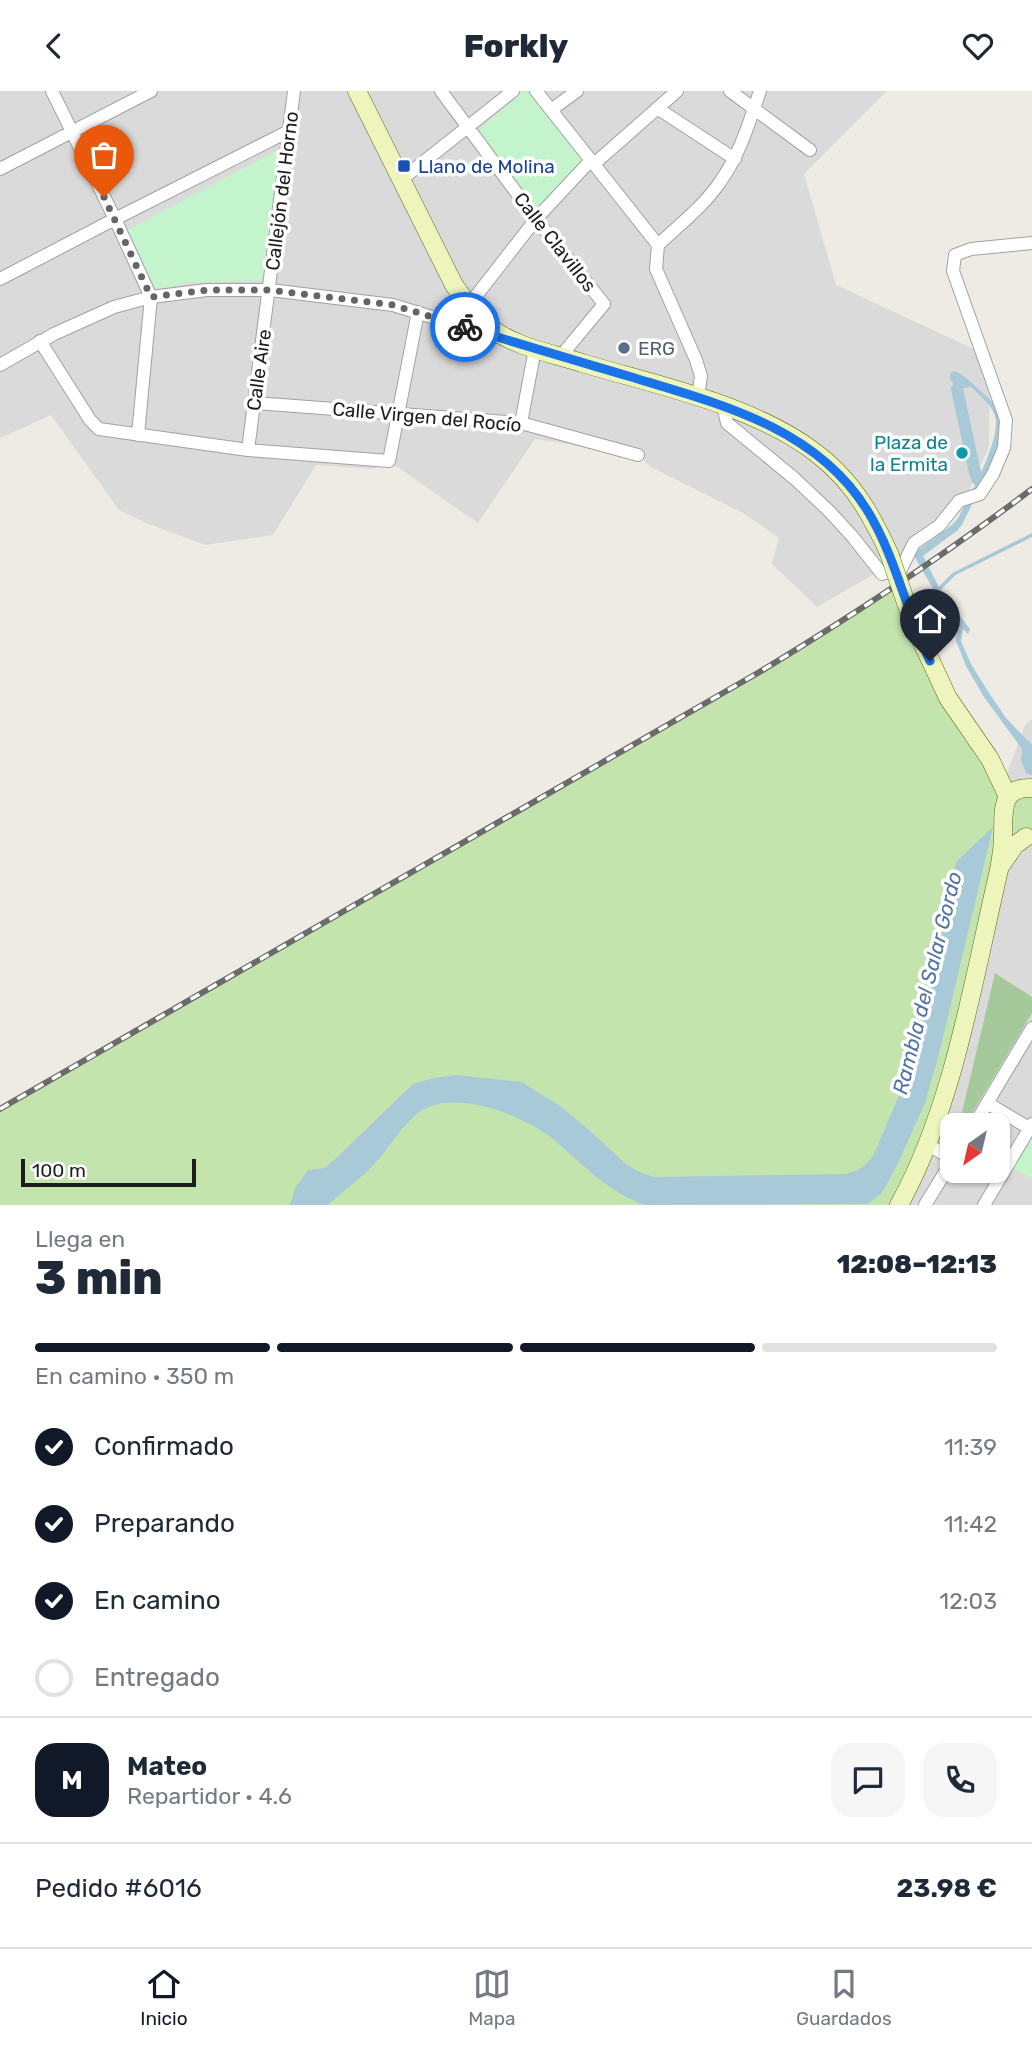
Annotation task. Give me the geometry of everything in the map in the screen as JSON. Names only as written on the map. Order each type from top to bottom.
[{"type":"main road","points":[[357,91],[454,285],[489,327],[516,343],[698,397],[789,435],[823,459],[853,490],[867,510],[890,556],[913,622],[948,698],[990,759],[1008,797]]},
{"type":"main road","points":[[990,759],[1030,787]]},
{"type":"main road","points":[[899,1205],[928,1144],[951,1073],[999,870],[1004,804],[1008,797],[1021,788],[1030,787]]},
{"type":"main road","points":[[1004,820],[1013,833],[1029,837]]},
{"type":"main road","points":[[999,870],[1015,845],[1029,837]]},
{"type":"street","points":[[52,91],[151,297],[138,435]]},
{"type":"street","points":[[0,169],[151,91]]},
{"type":"street","name":"Callejón del Horno","points":[[270,290],[294,91]]},
{"type":"street","name":"Calle Clavillos","points":[[441,91],[536,219],[604,303],[561,356]]},
{"type":"street","points":[[402,179],[513,91]]},
{"type":"street","points":[[537,91],[658,245]]},
{"type":"street","points":[[551,110],[577,91]]},
{"type":"street","points":[[469,305],[536,219],[592,162],[677,91]]},
{"type":"street","points":[[730,91],[810,150]]},
{"type":"street","points":[[698,397],[701,376],[656,269],[658,245],[709,195],[735,159],[760,91]]},
{"type":"street","points":[[657,109],[735,159]]},
{"type":"street","points":[[0,279],[288,132]]},
{"type":"street","points":[[723,406],[727,423],[828,510],[881,574],[901,569],[915,543],[939,526],[959,501],[980,494],[993,474],[1004,447],[1006,421],[953,271],[955,255],[971,249],[1032,243]]},
{"type":"street","points":[[0,365],[40,341],[114,307],[151,297],[207,290],[270,290],[393,305],[516,343]]},
{"type":"street","name":"Calle Aire","points":[[248,450],[270,290]]},
{"type":"street","points":[[40,341],[90,420],[99,429],[248,450],[389,461],[418,312]]},
{"type":"street","points":[[521,423],[535,349]]},
{"type":"street","name":"Calle Virgen del Rocío","points":[[255,403],[521,423],[638,455]]},
{"type":"street","points":[[981,1113],[1032,1028]]},
{"type":"street","points":[[984,1205],[1031,1126],[987,1103]]},
{"type":"street","points":[[928,1144],[940,1152]]},
{"type":"street","points":[[925,1205],[940,1180]]},
{"type":"shaded area","points":[[0,91],[887,91],[804,174],[836,285],[976,350],[990,380],[989,447],[969,491],[921,547],[817,607],[772,564],[779,538],[743,513],[651,467],[638,455],[535,439],[478,523],[389,461],[374,469],[316,465],[273,535],[205,545],[119,510],[51,415],[0,438]]},
{"type":"shaded area","points":[[1032,719],[1032,1205],[897,1205],[994,809],[1025,725]]},
{"type":"green space","points":[[524,91],[528,91],[586,160],[535,211],[476,132]]},
{"type":"green space","points":[[278,150],[265,280],[185,283],[156,290],[127,230]]},
{"type":"green space","points":[[900,584],[1007,796],[948,1084],[897,1205],[0,1205],[0,1109],[640,741]]},
{"type":"green space","points":[[1032,790],[1032,835],[1023,834],[1010,827],[1006,805]]},
{"type":"green space","points":[[995,973],[1032,997],[1032,1013],[972,1113],[962,1113]]},
{"type":"green space","points":[[1032,1138],[1032,1179],[1014,1168]]},
{"type":"water","points":[[953,371],[967,379],[995,404],[1000,415],[998,441],[994,456],[963,523],[958,530],[923,556],[942,593],[970,629],[968,634],[963,629],[961,641],[971,664],[1006,718],[1032,745],[1032,775],[1026,773],[1021,760],[1022,749],[984,697],[966,666],[956,641],[958,622],[938,597],[914,556],[915,552],[958,518],[994,438],[995,416],[991,408],[971,387],[957,389],[950,379]]},
{"type":"water","points":[[993,827],[925,1103],[882,1193],[867,1204],[644,1205],[607,1185],[553,1139],[524,1121],[487,1107],[450,1103],[433,1106],[418,1113],[371,1168],[328,1205],[290,1205],[296,1186],[308,1170],[324,1168],[333,1161],[413,1084],[455,1075],[522,1082],[560,1106],[626,1164],[654,1177],[845,1174],[857,1170],[873,1156],[901,1091],[956,862]]},
{"type":"waterway","points":[[957,389],[979,480]]},
{"type":"waterway","name":"Rambla del Salar Gordo","points":[[938,590],[954,574],[1032,535]]},
{"type":"railway","points":[[0,1109],[756,674],[896,585],[1032,489]]},
{"type":"way so far","points":[[104,197],[151,297],[207,290],[270,290],[393,305],[465,327]]},
{"type":"place","name":"Llano de Molina","points":[[404,166]]},
{"type":"place","name":"ERG","points":[[624,348]]},
{"type":"place","name":"Plaza de la Ermita","points":[[962,453]]},
{"type":"route","points":[[465,327],[698,397],[756,419],[789,435],[815,452],[853,490],[867,510],[888,549],[913,622],[930,661]]}]
